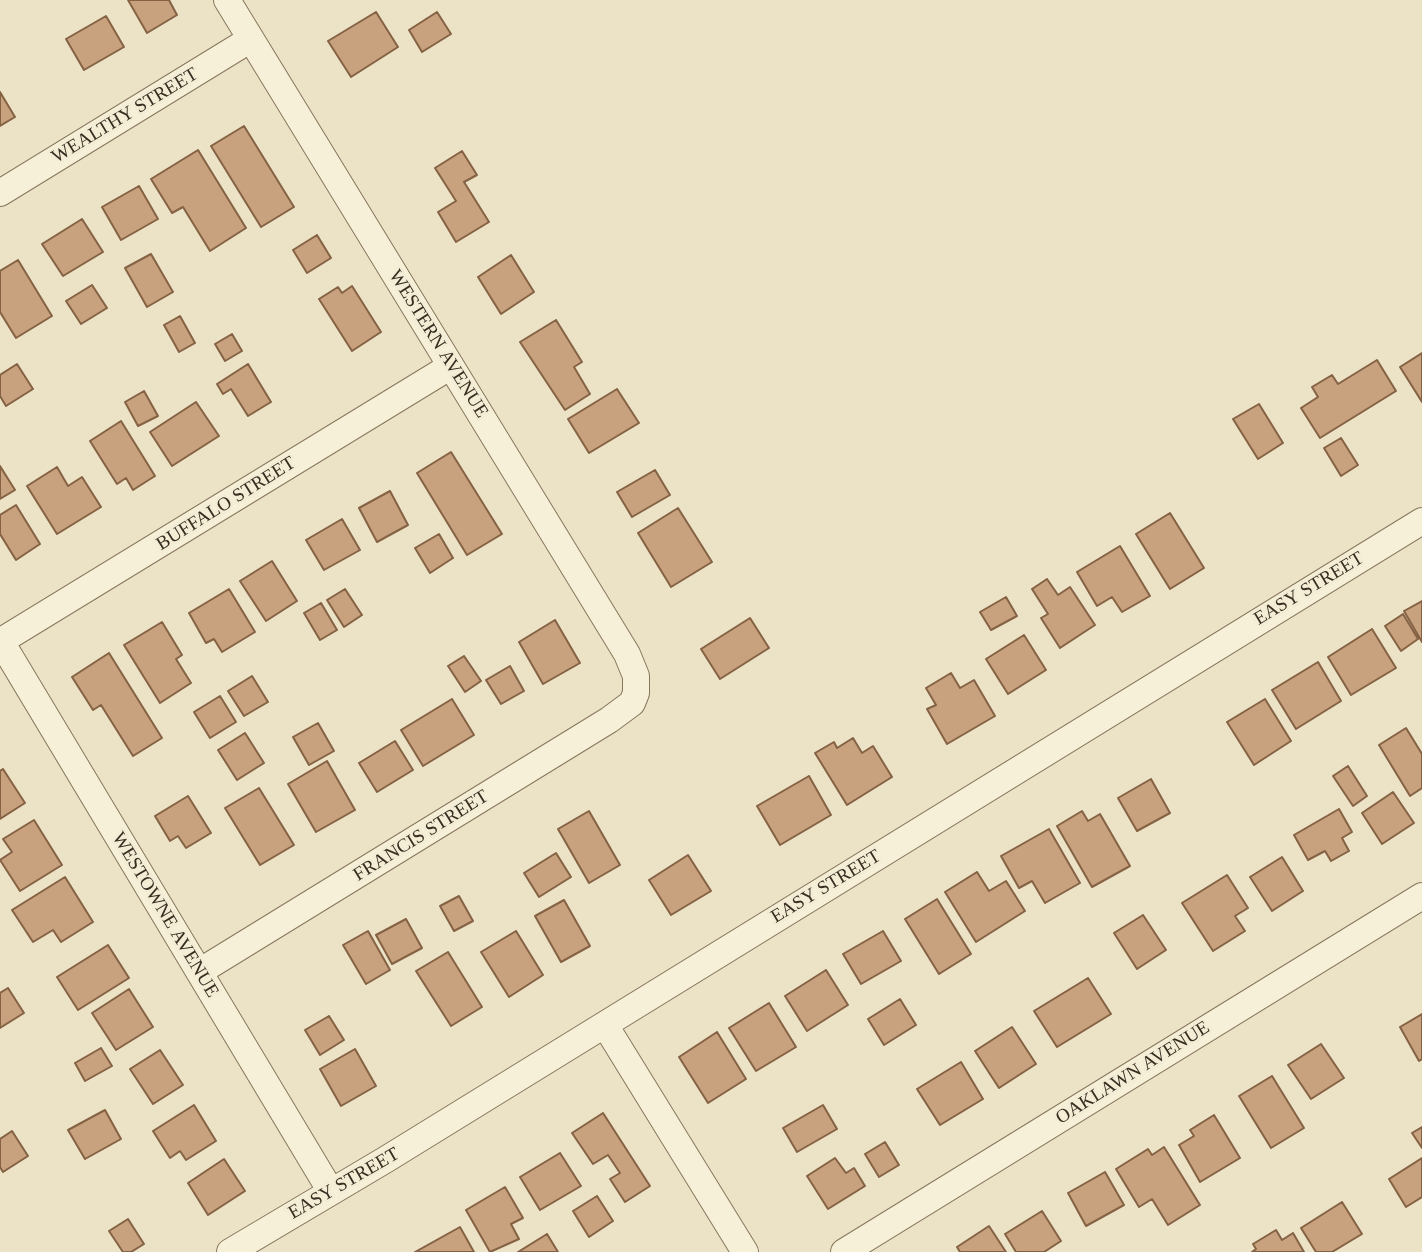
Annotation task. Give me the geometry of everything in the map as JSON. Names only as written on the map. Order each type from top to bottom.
[{"type":"street","name":"WESTERN AVENUE","points":[[227,0],[627,654],[636,676],[636,693]]},
{"type":"street","name":"WEALTHY STREET","points":[[0,192],[251,39]]},
{"type":"street","name":"BUFFALO STREET","points":[[0,640],[451,366]]},
{"type":"street","name":"EASY STREET","points":[[230,1252],[330,1190],[386,1160],[1422,521]]},
{"type":"street","name":"WESTOWNE AVENUE","points":[[0,640],[330,1190]]},
{"type":"street","name":"FRANCIS STREET","points":[[200,972],[609,720],[632,703],[636,693]]},
{"type":"street","name":"OAKLAWN AVENUE","points":[[844,1252],[1422,896]]},
{"type":"street","points":[[605,1025],[745,1252]]},
{"type":"building","points":[[128,0],[169,0],[177,15],[147,33]]},
{"type":"building","points":[[376,12],[398,47],[351,77],[328,41]]},
{"type":"building","points":[[437,12],[451,34],[422,52],[409,30]]},
{"type":"building","points":[[106,16],[124,47],[84,70],[66,39]]},
{"type":"building","points":[[0,92],[15,117],[0,126]]},
{"type":"building","points":[[244,126],[294,207],[261,227],[211,146]]},
{"type":"building","points":[[198,150],[246,228],[210,251],[183,207],[172,213],[151,179]]},
{"type":"building","points":[[462,151],[477,175],[464,182],[489,222],[456,242],[438,212],[456,201],[435,168]]},
{"type":"building","points":[[139,186],[158,219],[121,240],[102,207]]},
{"type":"building","points":[[82,219],[103,252],[63,276],[42,244]]},
{"type":"building","points":[[317,235],[331,258],[307,273],[293,250]]},
{"type":"building","points":[[151,254],[173,292],[147,307],[125,268]]},
{"type":"building","points":[[511,255],[534,292],[501,314],[478,277]]},
{"type":"building","points":[[18,260],[52,316],[16,338],[0,312],[0,271]]},
{"type":"building","points":[[92,285],[107,308],[81,324],[66,301]]},
{"type":"building","points":[[352,286],[381,332],[352,351],[319,299],[338,287],[342,293]]},
{"type":"building","points":[[180,316],[195,343],[179,352],[164,325]]},
{"type":"building","points":[[556,320],[582,362],[574,367],[590,394],[565,410],[520,342]]},
{"type":"building","points":[[232,334],[242,351],[225,361],[215,344]]},
{"type":"building","points":[[1422,353],[1422,402],[1400,367]]},
{"type":"building","points":[[1377,360],[1396,391],[1320,438],[1301,408],[1318,397],[1312,387],[1332,375],[1338,384]]},
{"type":"building","points":[[17,364],[33,389],[6,406],[0,396],[0,375]]},
{"type":"building","points":[[248,364],[271,402],[248,416],[231,389],[223,394],[217,384]]},
{"type":"building","points":[[617,389],[639,423],[589,453],[568,419]]},
{"type":"building","points":[[144,391],[158,416],[138,426],[125,402]]},
{"type":"building","points":[[196,402],[219,436],[172,466],[150,432]]},
{"type":"building","points":[[1259,404],[1283,443],[1258,459],[1233,419]]},
{"type":"building","points":[[121,421],[155,476],[133,490],[126,478],[117,484],[90,441]]},
{"type":"building","points":[[1341,438],[1358,465],[1341,476],[1324,448]]},
{"type":"building","points":[[451,452],[502,534],[467,555],[417,473]]},
{"type":"building","points":[[0,466],[15,490],[0,499]]},
{"type":"building","points":[[57,467],[68,486],[82,477],[101,507],[57,534],[27,486]]},
{"type":"building","points":[[655,470],[670,495],[632,517],[617,492]]},
{"type":"building","points":[[390,491],[408,525],[377,542],[359,508]]},
{"type":"building","points":[[16,505],[40,544],[16,560],[0,534],[0,515]]},
{"type":"building","points":[[678,508],[712,562],[671,587],[638,533]]},
{"type":"building","points":[[1170,513],[1204,568],[1170,589],[1136,534]]},
{"type":"building","points":[[342,519],[360,550],[324,570],[306,540]]},
{"type":"building","points":[[439,534],[453,558],[430,573],[415,548]]},
{"type":"building","points":[[1120,546],[1150,596],[1122,612],[1112,597],[1097,606],[1077,572]]},
{"type":"building","points":[[272,561],[297,601],[266,621],[240,581]]},
{"type":"building","points":[[1047,579],[1058,595],[1070,587],[1095,625],[1060,648],[1041,618],[1048,614],[1032,589]]},
{"type":"building","points":[[229,589],[255,632],[222,652],[214,639],[206,643],[189,613]]},
{"type":"building","points":[[345,589],[362,615],[344,627],[327,600]]},
{"type":"building","points":[[1006,597],[1017,616],[991,630],[980,612]]},
{"type":"building","points":[[1422,601],[1422,642],[1404,611]]},
{"type":"building","points":[[321,603],[337,630],[320,640],[304,613]]},
{"type":"building","points":[[1403,614],[1418,639],[1401,651],[1385,626]]},
{"type":"building","points":[[750,618],[769,648],[720,679],[701,649]]},
{"type":"building","points":[[555,620],[580,663],[543,684],[519,642]]},
{"type":"building","points":[[162,622],[182,655],[176,659],[191,683],[160,703],[124,645]]},
{"type":"building","points":[[1372,629],[1396,668],[1351,695],[1328,657]]},
{"type":"building","points":[[1024,635],[1046,670],[1008,694],[986,659]]},
{"type":"building","points":[[109,653],[162,738],[133,756],[101,705],[93,710],[72,677]]},
{"type":"building","points":[[464,656],[481,681],[465,692],[448,666]]},
{"type":"building","points":[[1318,662],[1341,701],[1296,729],[1272,690]]},
{"type":"building","points":[[510,666],[524,691],[501,704],[486,680]]},
{"type":"building","points":[[951,673],[960,688],[974,680],[995,716],[947,744],[927,709],[936,705],[926,688]]},
{"type":"building","points":[[252,676],[268,702],[244,716],[228,691]]},
{"type":"building","points":[[220,696],[236,722],[210,738],[194,712]]},
{"type":"building","points":[[452,699],[474,735],[423,766],[401,730]]},
{"type":"building","points":[[1265,699],[1291,741],[1254,765],[1227,722]]},
{"type":"building","points":[[318,723],[334,751],[309,765],[293,737]]},
{"type":"building","points":[[1406,728],[1422,754],[1422,788],[1410,796],[1379,745]]},
{"type":"building","points":[[245,733],[264,763],[237,780],[218,750]]},
{"type":"building","points":[[853,738],[862,753],[873,746],[892,777],[847,805],[815,753],[834,742],[837,748]]},
{"type":"building","points":[[395,741],[413,770],[377,792],[359,763]]},
{"type":"building","points":[[327,761],[355,810],[316,832],[288,784]]},
{"type":"building","points":[[1348,766],[1367,796],[1353,806],[1333,776]]},
{"type":"building","points":[[3,769],[25,803],[0,819],[0,771]]},
{"type":"building","points":[[809,776],[831,815],[780,845],[757,806]]},
{"type":"building","points":[[1151,779],[1170,813],[1137,831],[1118,798]]},
{"type":"building","points":[[259,788],[294,845],[260,865],[225,808]]},
{"type":"building","points":[[1393,792],[1414,823],[1382,844],[1362,813]]},
{"type":"building","points":[[188,796],[211,833],[186,848],[178,836],[170,841],[155,816]]},
{"type":"building","points":[[1339,809],[1352,832],[1342,838],[1349,851],[1331,861],[1325,851],[1308,860],[1294,835]]},
{"type":"building","points":[[589,811],[620,865],[589,883],[558,829]]},
{"type":"building","points":[[1082,811],[1088,821],[1100,814],[1130,866],[1092,887],[1057,826]]},
{"type":"building","points":[[34,820],[62,865],[20,891],[0,860],[12,852],[3,839]]},
{"type":"building","points":[[1049,829],[1080,883],[1045,903],[1032,881],[1019,888],[1001,856]]},
{"type":"building","points":[[556,853],[571,877],[539,897],[524,873]]},
{"type":"building","points":[[688,855],[711,891],[671,915],[649,880]]},
{"type":"building","points":[[1282,857],[1303,891],[1272,911],[1250,877]]},
{"type":"building","points":[[977,872],[989,891],[1006,881],[1025,911],[976,942],[945,892]]},
{"type":"building","points":[[1227,875],[1248,908],[1235,916],[1245,931],[1213,951],[1182,903]]},
{"type":"building","points":[[65,877],[93,922],[61,942],[53,930],[33,942],[12,910]]},
{"type":"building","points":[[459,896],[473,921],[454,931],[440,906]]},
{"type":"building","points":[[937,899],[971,954],[939,974],[905,919]]},
{"type":"building","points":[[564,900],[590,946],[561,962],[535,916]]},
{"type":"building","points":[[1143,915],[1166,950],[1137,969],[1114,933]]},
{"type":"building","points":[[406,919],[422,948],[392,964],[376,935]]},
{"type":"building","points":[[368,931],[390,970],[366,984],[343,945]]},
{"type":"building","points":[[516,931],[543,975],[509,997],[481,952]]},
{"type":"building","points":[[883,931],[901,961],[861,984],[843,954]]},
{"type":"building","points":[[108,945],[129,978],[78,1010],[57,977]]},
{"type":"building","points":[[448,952],[482,1007],[451,1026],[416,971]]},
{"type":"building","points":[[826,970],[848,1005],[807,1031],[785,996]]},
{"type":"building","points":[[1088,978],[1111,1014],[1057,1047],[1034,1011]]},
{"type":"building","points":[[8,988],[24,1013],[0,1028],[0,993]]},
{"type":"building","points":[[129,989],[153,1027],[116,1050],[92,1013]]},
{"type":"building","points":[[900,999],[916,1025],[884,1045],[868,1019]]},
{"type":"building","points":[[769,1003],[796,1047],[756,1071],[729,1028]]},
{"type":"building","points":[[1422,1014],[1422,1059],[1419,1061],[1400,1027]]},
{"type":"building","points":[[329,1016],[344,1040],[320,1055],[305,1030]]},
{"type":"building","points":[[1012,1027],[1036,1064],[999,1088],[975,1051]]},
{"type":"building","points":[[717,1032],[746,1079],[708,1103],[679,1057]]},
{"type":"building","points":[[1321,1044],[1344,1078],[1311,1099],[1288,1065]]},
{"type":"building","points":[[101,1048],[112,1066],[85,1081],[75,1063]]},
{"type":"building","points":[[355,1049],[376,1086],[341,1106],[320,1069]]},
{"type":"building","points":[[160,1050],[183,1085],[153,1104],[130,1069]]},
{"type":"building","points":[[961,1062],[983,1099],[940,1125],[917,1089]]},
{"type":"building","points":[[1272,1076],[1304,1128],[1271,1148],[1239,1096]]},
{"type":"building","points":[[194,1105],[216,1141],[186,1160],[180,1151],[170,1158],[153,1131]]},
{"type":"building","points":[[823,1105],[837,1129],[797,1152],[783,1128]]},
{"type":"building","points":[[105,1110],[121,1139],[85,1159],[68,1130]]},
{"type":"building","points":[[603,1113],[650,1186],[625,1202],[610,1179],[620,1173],[608,1155],[593,1164],[572,1133]]},
{"type":"building","points":[[1214,1115],[1240,1158],[1200,1182],[1179,1145],[1194,1136],[1190,1130]]},
{"type":"building","points":[[1422,1127],[1422,1148],[1412,1133]]},
{"type":"building","points":[[12,1131],[28,1156],[3,1172],[0,1167],[0,1139]]},
{"type":"building","points":[[885,1142],[899,1165],[879,1177],[865,1154]]},
{"type":"building","points":[[1164,1147],[1200,1205],[1168,1225],[1152,1199],[1139,1207],[1116,1169],[1148,1149],[1152,1155]]},
{"type":"building","points":[[560,1153],[581,1186],[540,1210],[520,1177]]},
{"type":"building","points":[[835,1158],[846,1173],[854,1168],[865,1186],[828,1209],[807,1176]]},
{"type":"building","points":[[1422,1158],[1422,1197],[1406,1207],[1389,1179]]},
{"type":"building","points":[[224,1159],[245,1191],[208,1215],[188,1183]]},
{"type":"building","points":[[1105,1172],[1124,1205],[1086,1226],[1068,1193]]},
{"type":"building","points":[[505,1187],[523,1218],[511,1224],[519,1239],[490,1252],[466,1210]]},
{"type":"building","points":[[597,1196],[613,1221],[589,1237],[573,1211]]},
{"type":"building","points":[[1342,1202],[1362,1234],[1332,1252],[1316,1252],[1301,1228]]},
{"type":"building","points":[[1042,1211],[1061,1241],[1044,1252],[1016,1252],[1005,1234]]},
{"type":"building","points":[[128,1219],[144,1244],[131,1252],[123,1252],[109,1231]]},
{"type":"building","points":[[989,1226],[1006,1252],[960,1252],[957,1247]]},
{"type":"building","points":[[460,1227],[474,1252],[415,1252]]},
{"type":"building","points":[[1276,1230],[1282,1240],[1293,1233],[1304,1252],[1252,1252],[1256,1249],[1253,1244]]},
{"type":"building","points":[[547,1234],[558,1252],[518,1252]]}]
